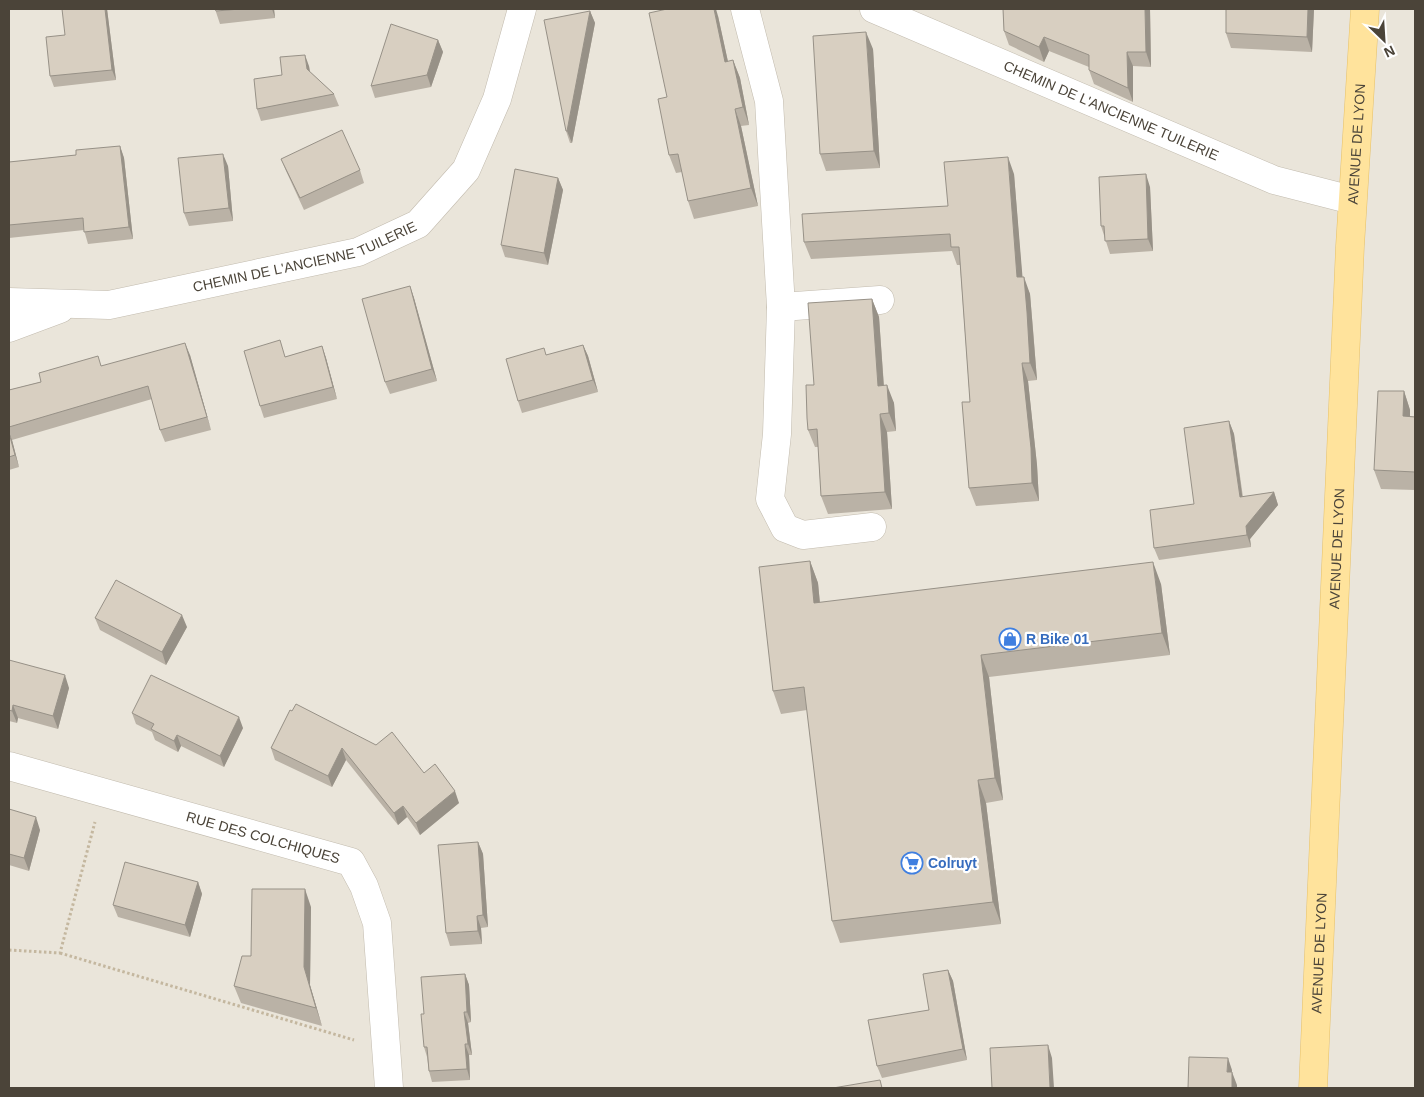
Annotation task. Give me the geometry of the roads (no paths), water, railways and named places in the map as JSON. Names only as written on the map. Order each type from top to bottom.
[{"type":"main road","name":"AVENUE DE LYON","points":[[1313,1088],[1352,200],[1365,9]]},
{"type":"street","name":"CHEMIN DE L'ANCIENNE TUILERIE","points":[[9,302],[109,305],[358,252],[418,224],[466,170],[497,99],[522,9]]},
{"type":"street","points":[[745,9],[769,101],[781,307],[778,434],[770,500],[785,528],[803,535],[872,527]]},
{"type":"street","name":"CHEMIN DE L'ANCIENNE TUILERIE","points":[[874,9],[1274,180],[1352,200]]},
{"type":"street","points":[[781,307],[880,300]]},
{"type":"street","points":[[9,328],[73,304]]},
{"type":"street","name":"RUE DES COLCHIQUES","points":[[9,766],[351,862],[364,886],[377,923],[389,1088]]},
{"type":"place","name":"R Bike 01","points":[[1010,639]]},
{"type":"place","name":"Colruyt","points":[[912,863]]}]
